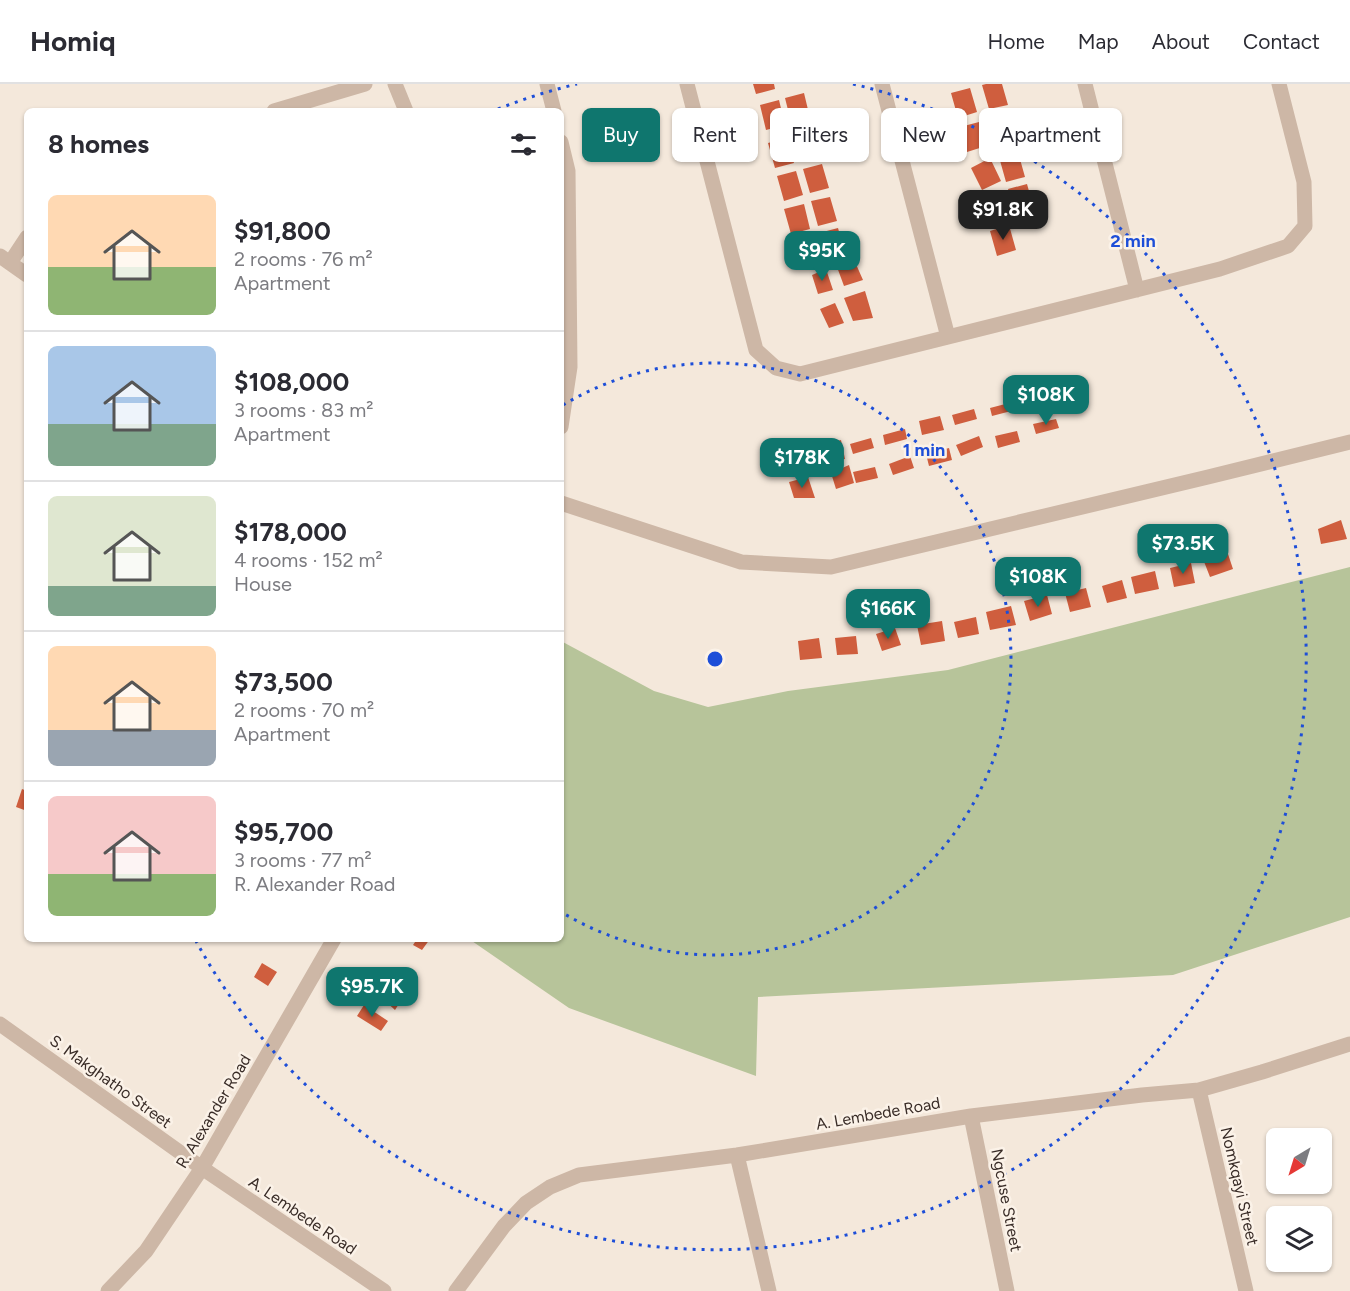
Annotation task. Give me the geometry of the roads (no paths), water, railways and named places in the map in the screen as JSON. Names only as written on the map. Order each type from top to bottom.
[{"type":"street","points":[[284,108],[365,84]]},
{"type":"street","points":[[395,84],[405,108]]},
{"type":"street","points":[[547,84],[553,108]]},
{"type":"street","points":[[687,84],[756,350],[776,368],[800,374],[1220,269],[1288,246],[1305,226],[1304,182],[1279,84]]},
{"type":"street","points":[[882,84],[948,337]]},
{"type":"street","points":[[1085,84],[1137,290]]},
{"type":"street","points":[[564,154],[568,171],[570,367],[564,407]]},
{"type":"street","points":[[24,240],[5,260],[24,273]]},
{"type":"street","points":[[564,503],[741,562],[831,567],[1350,442]]},
{"type":"street","name":"R. Alexander Road","points":[[108,1291],[146,1251],[201,1168],[332,942]]},
{"type":"street","name":"S. Makghatho Street","points":[[0,1024],[201,1168]]},
{"type":"street","name":"A. Lembede Road","points":[[456,1291],[504,1226],[526,1203],[550,1187],[579,1175],[737,1155],[971,1116],[1199,1090],[1350,1044]]},
{"type":"street","name":"Nomkqayi Street","points":[[1199,1090],[1246,1291]]},
{"type":"street","name":"Ngcuse Street","points":[[971,1116],[1007,1291]]},
{"type":"street","points":[[737,1155],[769,1291]]},
{"type":"street","name":"A. Lembede Road","points":[[201,1168],[384,1291]]}]
